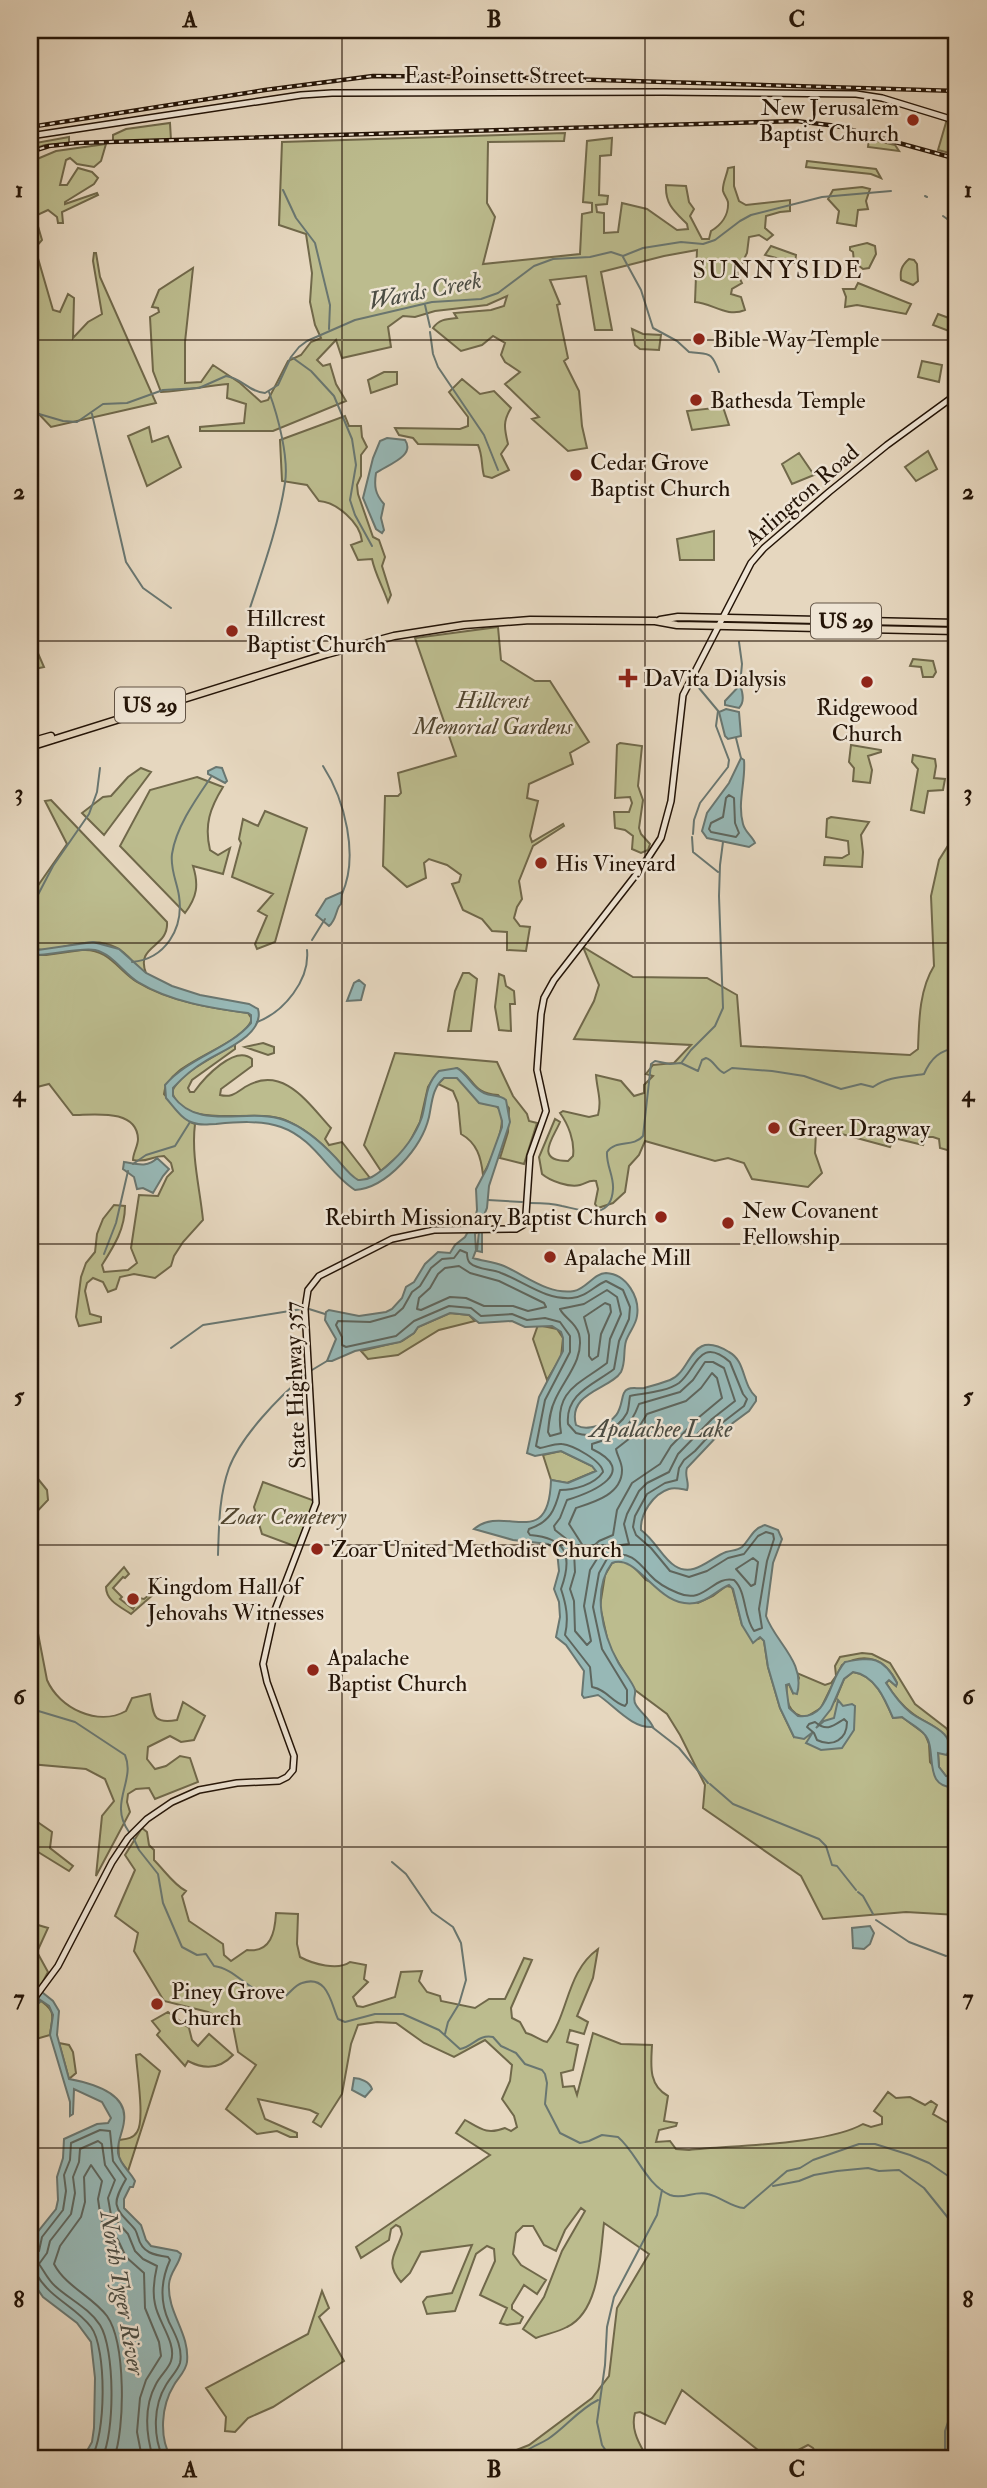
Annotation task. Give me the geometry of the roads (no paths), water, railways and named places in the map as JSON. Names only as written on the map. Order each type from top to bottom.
[{"type":"main road","name":"East Poinsett Street","points":[[30,136],[301,95],[332,93],[856,94],[882,98],[957,121]]},
{"type":"main road","name":"Arlington Road","points":[[516,1229],[522,1226],[526,1218],[528,1166],[546,1111],[537,1065],[544,998],[554,980],[642,867],[660,838],[671,802],[682,698],[742,578],[764,548],[846,477],[950,399],[957,390]]},
{"type":"main road","name":"US 29","points":[[30,744],[365,643],[447,627],[530,620],[655,621],[678,617],[720,622],[957,631]]},
{"type":"main road","name":"US 29","points":[[720,622],[957,623]]},
{"type":"main road","name":"State Highway 357","points":[[30,2004],[58,1966],[111,1862],[128,1838],[147,1819],[166,1805],[199,1790],[237,1783],[279,1781],[288,1777],[293,1770],[294,1756],[262,1664],[275,1610],[316,1503],[305,1321],[307,1293],[312,1283],[321,1274],[380,1244],[418,1232],[516,1229]]},
{"type":"water","points":[[387,438],[405,440],[407,451],[376,473],[376,490],[384,504],[382,533],[376,529],[363,498],[373,458],[380,441]]},
{"type":"water","points":[[740,685],[743,697],[741,706],[739,708],[725,705],[725,701]]},
{"type":"water","points":[[726,709],[739,712],[741,736],[728,739],[725,736],[719,712]]},
{"type":"water","points":[[741,758],[744,760],[744,768],[741,816],[744,827],[755,843],[749,847],[707,838],[702,831],[707,813],[729,783]]},
{"type":"water","points":[[216,767],[222,768],[227,781],[225,783],[208,774],[208,771]]},
{"type":"water","points":[[342,892],[341,904],[329,926],[316,915],[326,899]]},
{"type":"water","name":"Apalachee Lake","points":[[93,942],[119,949],[146,973],[172,986],[200,995],[249,1004],[258,1009],[259,1018],[255,1026],[242,1040],[198,1066],[173,1088],[173,1096],[184,1107],[210,1116],[255,1116],[284,1120],[318,1141],[358,1180],[377,1174],[408,1144],[422,1117],[429,1087],[439,1071],[457,1068],[480,1091],[506,1100],[510,1122],[489,1186],[487,1208],[482,1220],[482,1252],[477,1251],[479,1231],[475,1234],[476,1250],[473,1258],[504,1266],[555,1290],[578,1290],[602,1274],[613,1274],[626,1282],[636,1302],[636,1319],[626,1341],[621,1372],[616,1378],[591,1392],[578,1405],[576,1425],[589,1428],[607,1423],[618,1412],[625,1391],[670,1380],[699,1348],[706,1345],[716,1346],[734,1356],[756,1397],[749,1411],[722,1431],[687,1468],[687,1490],[669,1489],[653,1500],[645,1511],[641,1530],[671,1563],[689,1570],[740,1548],[754,1531],[765,1525],[778,1530],[782,1539],[773,1563],[766,1616],[794,1662],[797,1672],[797,1694],[793,1693],[789,1684],[786,1685],[789,1708],[798,1716],[809,1716],[822,1705],[845,1662],[876,1660],[892,1674],[896,1686],[889,1680],[886,1683],[901,1703],[911,1713],[938,1729],[948,1740],[947,1755],[938,1753],[939,1767],[946,1776],[957,1777],[957,1787],[939,1782],[934,1776],[929,1742],[925,1735],[902,1717],[893,1718],[878,1689],[861,1674],[853,1672],[844,1679],[831,1709],[816,1728],[824,1721],[834,1718],[838,1700],[843,1706],[855,1706],[854,1730],[842,1748],[821,1750],[806,1743],[813,1732],[804,1739],[794,1737],[780,1708],[768,1667],[764,1641],[760,1637],[753,1643],[742,1625],[733,1589],[729,1585],[700,1602],[682,1603],[670,1598],[631,1566],[622,1562],[612,1563],[602,1586],[604,1626],[613,1651],[634,1687],[635,1703],[653,1727],[645,1727],[631,1720],[598,1695],[584,1698],[584,1671],[566,1645],[556,1637],[560,1617],[559,1602],[554,1589],[559,1571],[557,1551],[548,1544],[513,1540],[474,1529],[486,1522],[534,1521],[542,1515],[548,1502],[551,1480],[568,1483],[596,1471],[592,1466],[561,1451],[535,1456],[527,1453],[539,1397],[563,1351],[561,1332],[552,1326],[525,1327],[512,1321],[479,1323],[469,1315],[450,1313],[418,1327],[400,1342],[355,1351],[327,1361],[336,1339],[325,1320],[326,1312],[329,1310],[359,1316],[392,1309],[425,1264],[438,1252],[450,1253],[465,1237],[475,1219],[476,1189],[502,1127],[498,1107],[479,1103],[457,1078],[444,1078],[435,1091],[425,1129],[411,1153],[391,1174],[379,1182],[355,1190],[293,1132],[265,1123],[199,1124],[182,1116],[166,1098],[165,1085],[185,1068],[242,1032],[251,1023],[251,1015],[164,995],[138,982],[107,955],[95,950],[30,955],[30,948],[38,950]]},
{"type":"water","points":[[359,980],[365,985],[361,1000],[347,1001],[354,983]]},
{"type":"water","points":[[157,1158],[169,1169],[153,1193],[143,1188],[137,1189],[134,1177],[123,1169],[124,1162],[146,1164]]},
{"type":"water","points":[[870,1926],[874,1933],[870,1944],[864,1949],[853,1948],[852,1928]]},
{"type":"water","name":"North Tyger River","points":[[30,1978],[33,1985],[53,2001],[59,2011],[57,2035],[69,2079],[106,2091],[114,2096],[124,2111],[118,2153],[135,2181],[124,2199],[124,2208],[141,2225],[151,2246],[181,2254],[170,2280],[169,2294],[185,2342],[187,2362],[170,2393],[164,2412],[163,2431],[171,2458],[83,2458],[92,2442],[94,2428],[95,2378],[91,2342],[77,2323],[43,2297],[34,2284],[31,2254],[36,2234],[56,2209],[57,2177],[63,2158],[64,2139],[97,2124],[108,2123],[111,2118],[102,2102],[74,2089],[73,2114],[70,2116],[70,2102],[50,2035],[53,2015],[49,2006],[30,1993]]},
{"type":"water","points":[[354,2078],[371,2087],[365,2097],[352,2090]]},
{"type":"waterway","points":[[283,190],[296,218],[315,243],[330,305],[329,329]]},
{"type":"waterway","name":"Wards Creek","points":[[30,415],[39,414],[77,422],[103,404],[127,403],[163,390],[199,388],[226,376],[265,393],[278,385],[291,357],[299,347],[355,320],[432,302],[481,299],[498,293],[534,266],[553,259],[590,257],[611,252],[623,256],[643,248],[681,242],[703,244],[715,240],[751,215],[822,197],[891,191]]},
{"type":"waterway","name":"Wards Creek","points":[[943,216],[957,226]]},
{"type":"waterway","points":[[623,257],[641,290],[653,328],[677,341],[689,352],[708,355],[714,360],[719,372]]},
{"type":"waterway","points":[[425,305],[430,327]]},
{"type":"waterway","points":[[430,332],[438,367],[484,435],[498,470]]},
{"type":"waterway","points":[[293,358],[311,371],[334,396],[352,439],[356,465],[350,500],[372,546]]},
{"type":"waterway","points":[[248,614],[274,533],[286,473],[279,425],[269,392]]},
{"type":"waterway","points":[[92,414],[126,562],[143,588],[171,608]]},
{"type":"waterway","points":[[739,642],[742,664],[740,685]]},
{"type":"waterway","points":[[694,682],[719,712]]},
{"type":"waterway","points":[[693,834],[694,820],[700,803],[728,767],[729,760],[716,726],[718,711]]},
{"type":"waterway","points":[[736,738],[741,758]]},
{"type":"waterway","points":[[323,766],[338,795],[347,828],[349,863],[342,894]]},
{"type":"waterway","points":[[30,910],[53,866],[89,814],[97,792],[100,768]]},
{"type":"waterway","points":[[132,962],[154,955],[163,948],[175,931],[180,908],[172,865],[174,844],[187,814],[211,777]]},
{"type":"waterway","points":[[692,837],[693,852],[718,872]]},
{"type":"waterway","points":[[682,1062],[715,1026],[723,1008],[719,896],[723,842]]},
{"type":"waterway","points":[[312,940],[325,919]]},
{"type":"waterway","points":[[257,1022],[277,1011],[293,994],[304,973],[307,950]]},
{"type":"waterway","points":[[530,1203],[554,1204],[586,1211],[601,1210],[607,1206],[613,1189],[607,1152],[615,1146],[634,1142],[643,1136],[651,1064],[655,1061],[681,1063],[698,1071],[702,1060],[706,1058],[724,1073],[732,1068],[772,1071],[804,1076],[841,1089],[861,1084],[873,1087],[891,1079],[924,1074],[937,1056],[957,1048]]},
{"type":"waterway","points":[[133,1164],[146,1155],[175,1146],[190,1122]]},
{"type":"waterway","points":[[104,1254],[116,1223],[128,1171]]},
{"type":"waterway","points":[[488,1200],[522,1202]]},
{"type":"waterway","points":[[171,1348],[203,1325],[302,1309]]},
{"type":"waterway","points":[[309,1309],[325,1314]]},
{"type":"waterway","points":[[312,1370],[327,1361]]},
{"type":"waterway","points":[[218,1555],[221,1500],[229,1468],[242,1443],[262,1418],[305,1375]]},
{"type":"waterway","points":[[30,1704],[35,1710],[75,1722],[125,1755],[127,1774],[121,1811],[129,1832]]},
{"type":"waterway","points":[[652,1727],[679,1748],[708,1783]]},
{"type":"waterway","points":[[710,1784],[733,1804],[819,1839],[826,1846],[832,1865],[837,1866],[856,1890]]},
{"type":"waterway","points":[[133,1837],[139,1850],[158,1874],[163,1903],[182,1947],[197,1955],[206,1954],[214,1966],[223,1968],[255,1989],[273,1997],[284,1997],[302,1983],[318,1983],[327,1992],[338,2019],[345,2022],[375,2014],[403,2014],[439,2030],[460,2049],[483,2037],[493,2037],[501,2046],[516,2053],[525,2064],[542,2070],[545,2074],[545,2104],[560,2133],[580,2143],[602,2135],[618,2137],[654,2184],[670,2195],[703,2193],[744,2208],[787,2171],[859,2144],[875,2144],[910,2155],[929,2163],[957,2182]]},
{"type":"waterway","points":[[392,1862],[406,1874],[432,1912],[453,1927],[461,1943],[466,1980],[459,2004],[448,2022],[445,2034]]},
{"type":"waterway","points":[[858,1892],[873,1914]]},
{"type":"waterway","points":[[876,1920],[909,1942],[946,1956]]},
{"type":"waterway","points":[[952,1959],[957,1965]]},
{"type":"waterway","points":[[30,2011],[41,2001]]},
{"type":"waterway","points":[[773,2186],[837,2171],[868,2168],[879,2171],[899,2170],[924,2188],[957,2229]]},
{"type":"waterway","points":[[611,2458],[602,2445],[597,2422],[607,2327],[614,2297],[657,2215],[662,2190]]},
{"type":"waterway","points":[[945,2458],[945,2431],[953,2407],[957,2373]]},
{"type":"waterway","points":[[520,2458],[598,2400]]},
{"type":"railway","points":[[30,127],[373,76],[498,77],[957,91]]},
{"type":"railway","points":[[30,152],[49,146],[77,143],[796,121],[837,126],[957,159]]},
{"type":"place","name":"New Jerusalem Baptist Church","points":[[913,120]]},
{"type":"place","name":"Bible Way Temple","points":[[699,339]]},
{"type":"place","name":"Bathesda Temple","points":[[696,400]]},
{"type":"place","name":"Cedar Grove Baptist Church","points":[[576,475]]},
{"type":"place","name":"Hillcrest Baptist Church","points":[[232,631]]},
{"type":"place","name":"DaVita Dialysis","points":[[628,678]]},
{"type":"place","name":"Ridgewood Church","points":[[867,682]]},
{"type":"place","name":"His Vineyard","points":[[541,863]]},
{"type":"place","name":"Greer Dragway","points":[[774,1128]]},
{"type":"place","name":"Rebirth Missionary Baptist Church","points":[[661,1217]]},
{"type":"place","name":"New Covanent Fellowship","points":[[728,1223]]},
{"type":"place","name":"Apalache Mill","points":[[550,1257]]},
{"type":"place","name":"Zoar United Methodist Church","points":[[317,1549]]},
{"type":"place","name":"Kingdom Hall of Jehovahs Witnesses","points":[[133,1599]]},
{"type":"place","name":"Apalache Baptist Church","points":[[313,1670]]},
{"type":"place","name":"Piney Grove Church","points":[[157,2004]]},
{"type":"district","name":"SUNNYSIDE","points":[[778,270]]},
{"type":"park label","name":"Hillcrest Memorial Gardens","points":[[493,713]]},
{"type":"park label","name":"Zoar Cemetery","points":[[284,1516]]}]
